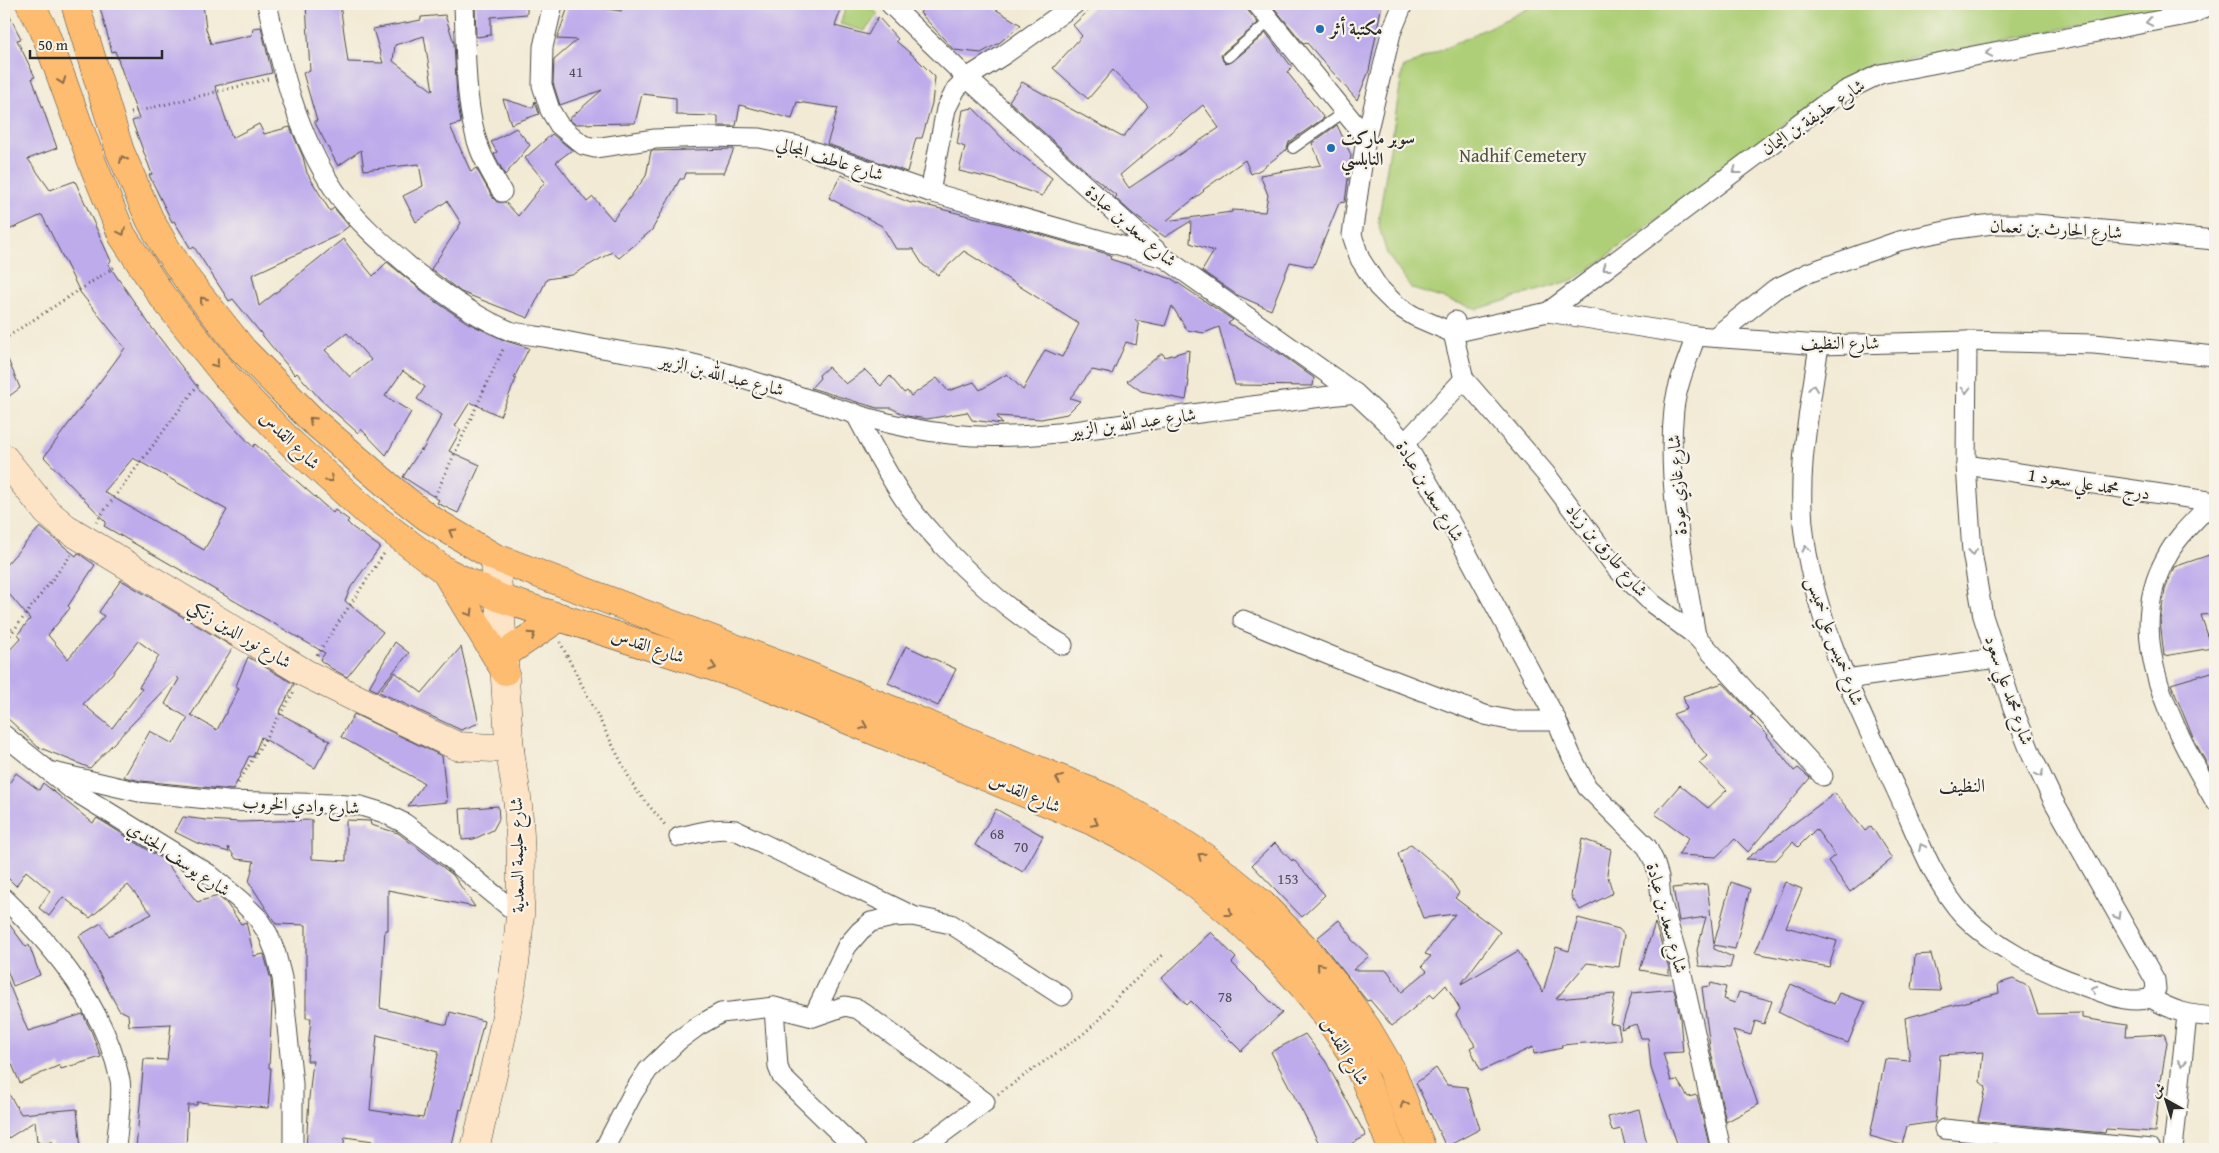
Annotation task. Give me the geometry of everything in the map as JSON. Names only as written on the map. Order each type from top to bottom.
[{"type":"highway","name":"شارع القدس","points":[[30,4],[44,30],[122,235],[134,254],[162,296],[226,376],[286,438],[366,511],[445,571],[500,598],[555,620],[744,677],[1092,821],[1146,850],[1190,881],[1249,928],[1313,999],[1355,1060],[1392,1149]]},
{"type":"highway","name":"شارع القدس","points":[[75,4],[120,151],[150,220],[189,282],[243,350],[312,420],[427,518],[494,557],[804,674],[1109,800],[1168,832],[1204,857],[1262,904],[1305,948],[1343,994],[1368,1030],[1391,1070],[1422,1149]]},
{"type":"highway","points":[[445,571],[505,662],[555,620]]},
{"type":"street","name":"شارع عبد الله بن الزبير","points":[[267,4],[296,115],[317,161],[337,193],[359,220],[392,252],[431,284],[470,311],[511,331],[686,362],[737,376],[855,414],[917,429],[950,434],[1032,436],[1070,433],[1219,410],[1355,393]]},
{"type":"street","points":[[464,4],[466,67],[474,125],[483,156],[502,192]]},
{"type":"street","name":"شارع عاطف المجالي","points":[[553,4],[543,47],[542,84],[550,110],[559,125],[571,137],[583,145],[595,148],[654,139],[760,138],[798,146],[930,192],[1165,258]]},
{"type":"street","name":"شارع سعد بن عبادة","points":[[890,4],[967,78],[1165,258],[1355,393],[1405,443],[1557,721],[1571,755],[1587,786],[1647,847],[1654,861],[1659,877],[1661,900],[1680,965],[1721,1149]]},
{"type":"street","points":[[930,192],[946,109],[956,89],[967,78],[1005,54],[1075,4]]},
{"type":"street","points":[[1257,4],[1366,138]]},
{"type":"street","points":[[1403,4],[1391,33],[1366,138],[1356,228],[1360,260],[1378,287],[1396,305],[1414,316],[1459,328]]},
{"type":"street","name":"شارع حذيفة بن اليمان","points":[[1548,312],[1822,106],[1866,80],[1880,74],[2192,14],[2212,4]]},
{"type":"street","name":"شارع الحارث بن نعمان","points":[[1715,337],[1775,289],[1808,273],[1899,240],[1955,229],[1992,224],[2035,224],[2215,240]]},
{"type":"street","name":"شارع النظيف","points":[[1459,328],[1548,312],[1696,336],[1819,345],[1967,341],[2094,344],[2215,356]]},
{"type":"street","name":"شارع طارق بن زياد","points":[[1459,328],[1464,378],[1544,473],[1623,575],[1653,604],[1696,636],[1824,776]]},
{"type":"street","name":"شارع غازي عودة","points":[[1696,336],[1674,407],[1672,443],[1679,527],[1696,636]]},
{"type":"street","name":"شارع محمد علي سعود","points":[[1967,341],[1966,465],[1972,552],[1983,616],[2022,732],[2054,802],[2155,980],[2156,989],[2146,999]]},
{"type":"street","name":"شارع خميس علي خميس","points":[[1819,345],[1803,472],[1804,538],[1810,571],[1819,603],[1846,679],[1923,848],[1945,890],[1964,916],[1988,937],[2012,953],[2073,982],[2120,998],[2146,999]]},
{"type":"street","points":[[1405,443],[1464,378]]},
{"type":"street","points":[[855,414],[905,501],[930,532],[996,599],[1036,629],[1063,644]]},
{"type":"street","name":"شارع نور الدين زنكي","points":[[4,458],[47,512],[83,540],[305,673],[457,746],[510,749]]},
{"type":"street","name":"درج محمد علي سعود 1","points":[[1966,465],[2214,502]]},
{"type":"street","points":[[2214,502],[2179,538],[2165,558],[2154,586],[2149,614],[2151,652],[2162,698],[2188,754],[2215,801]]},
{"type":"street","name":"شارع حليمة السعدية","points":[[474,1149],[498,1050],[520,916],[521,858],[518,805],[510,749],[500,598],[494,557]]},
{"type":"street","points":[[1243,620],[1485,715],[1513,721],[1557,721]]},
{"type":"street","points":[[1846,679],[1997,658]]},
{"type":"street","name":"شارع يوسف الجندي","points":[[4,735],[86,799],[208,874],[241,901],[257,918],[268,934],[276,954],[287,1010],[293,1084],[293,1149]]},
{"type":"street","name":"شارع وادي الخروب","points":[[49,772],[139,792],[227,801],[361,806],[384,813],[404,823],[434,845],[520,916]]},
{"type":"street","points":[[679,837],[723,828],[736,830],[912,916],[951,924],[1062,996]]},
{"type":"street","points":[[4,898],[54,952],[85,994],[100,1024],[120,1082],[116,1149]]},
{"type":"street","points":[[812,1017],[848,946],[860,931],[871,922],[881,919],[912,916]]},
{"type":"street","points":[[2146,999],[2187,1015],[2215,1017]]},
{"type":"street","points":[[604,1149],[633,1093],[648,1070],[679,1040],[722,1013],[774,1008],[812,1017],[845,1006],[858,1009],[985,1102],[921,1149]]},
{"type":"street","points":[[774,1008],[778,1067],[782,1077],[856,1149]]},
{"type":"street","points":[[2173,1149],[2187,1015]]},
{"type":"street","points":[[1944,1129],[2086,1146],[2150,1149]]},
{"type":"lane","points":[[1228,56],[1270,21]]},
{"type":"lane","points":[[1293,148],[1344,112]]},
{"type":"path","points":[[127,114],[284,75]]},
{"type":"path","points":[[4,339],[134,254]]},
{"type":"path","points":[[434,497],[511,331]]},
{"type":"path","points":[[4,642],[83,540],[200,382]]},
{"type":"path","points":[[227,801],[305,673],[385,551]]},
{"type":"path","points":[[555,620],[635,789],[659,821],[679,837]]},
{"type":"path","points":[[4,621],[13,632]]},
{"type":"path","points":[[985,1102],[1082,1036],[1100,1019],[1120,994],[1165,953]]},
{"type":"green space","points":[[847,4],[867,4],[878,14],[865,31],[840,24]]},
{"type":"green space","name":"Nadhif Cemetery","points":[[1538,4],[2187,4],[1860,69],[1576,279],[1478,309],[1412,289],[1387,254],[1378,223],[1403,68]]},
{"type":"building","points":[[4,4],[21,39],[17,40],[35,77],[32,78],[57,148],[28,159],[50,190],[75,181],[111,261],[108,264],[152,328],[198,388],[253,447],[255,444],[333,513],[335,510],[349,520],[347,522],[352,527],[380,547],[351,587],[345,601],[383,632],[347,677],[320,660],[325,653],[104,526],[106,522],[44,457],[125,348],[80,292],[42,215],[4,232]],"holes":[[[133,458],[227,510],[204,550],[104,492]]]},
{"type":"building","points":[[99,4],[203,4],[206,29],[211,44],[252,35],[253,28],[261,27],[272,73],[215,86],[232,138],[259,124],[264,134],[290,127],[303,157],[307,173],[330,211],[334,208],[349,226],[336,236],[252,275],[259,306],[343,239],[373,276],[387,262],[432,299],[468,323],[506,341],[529,348],[514,378],[516,379],[500,416],[470,402],[455,426],[461,430],[449,451],[480,465],[458,513],[437,503],[439,500],[403,477],[421,449],[422,451],[442,415],[417,399],[425,387],[403,371],[385,396],[411,412],[386,455],[361,429],[358,433],[320,399],[297,373],[295,375],[233,299],[229,301],[194,247],[191,249],[174,221],[172,222],[149,175],[152,174],[132,121],[139,119],[115,51],[112,52]],"holes":[[[347,333],[371,360],[350,377],[325,350]]]},
{"type":"building","points":[[306,4],[340,4],[348,62],[383,63],[373,29],[421,20],[421,17],[445,15],[454,43],[457,98],[461,123],[450,126],[471,172],[476,168],[493,198],[497,202],[505,202],[518,216],[545,182],[525,158],[552,134],[572,150],[556,162],[587,202],[593,197],[613,220],[646,176],[651,151],[734,149],[724,173],[686,173],[684,179],[680,179],[652,230],[619,258],[612,252],[572,275],[547,279],[528,318],[461,292],[431,269],[461,223],[447,201],[416,222],[403,196],[423,186],[419,164],[364,170],[361,150],[338,166],[314,121],[317,121],[303,73],[310,71]],"holes":[[[424,36],[433,91],[393,61],[395,45]]]},
{"type":"building","points":[[475,4],[527,4],[527,14],[491,17],[491,35],[476,37]]},
{"type":"building","points":[[569,4],[621,11],[623,4],[843,4],[835,26],[868,35],[878,17],[898,39],[896,41],[935,77],[932,103],[922,138],[916,138],[907,172],[827,144],[838,108],[797,102],[792,119],[740,105],[736,126],[718,126],[718,116],[676,115],[676,98],[642,94],[635,123],[575,124],[569,119],[602,90],[560,105],[553,83],[554,60],[577,40],[557,39]]},
{"type":"building","points":[[925,4],[987,4],[1021,25],[999,43],[981,53],[954,50],[920,13]]},
{"type":"building","points":[[1096,4],[1246,4],[1248,11],[1258,23],[1221,55],[1223,61],[1226,64],[1232,62],[1266,33],[1292,67],[1287,72],[1324,118],[1289,142],[1286,150],[1260,170],[1251,174],[1245,160],[1203,190],[1166,221],[1232,212],[1232,210],[1265,212],[1268,195],[1260,175],[1321,165],[1312,143],[1337,125],[1351,155],[1345,202],[1339,203],[1313,267],[1290,262],[1271,310],[1237,295],[1202,271],[1214,251],[1190,243],[1191,221],[1165,237],[1134,215],[1115,198],[1117,196],[1086,171],[1009,101],[1022,82],[1122,137],[1124,136],[1148,106],[1113,70],[1088,99],[1053,68],[1082,36],[1073,25]],"holes":[[[1203,105],[1219,128],[1129,188],[1120,175]]]},
{"type":"building","points":[[1271,4],[1382,4],[1369,71],[1357,100],[1307,43],[1304,44]]},
{"type":"building","points":[[503,99],[533,108],[535,101],[539,114],[511,124]]},
{"type":"building","points":[[973,108],[1012,148],[1052,178],[1042,196],[994,179],[959,171],[965,147],[957,144],[963,110]]},
{"type":"building","points":[[516,128],[530,145],[505,175],[494,154],[497,152],[491,142]]},
{"type":"building","points":[[841,175],[911,203],[1017,228],[1111,255],[1110,259],[1172,279],[1233,320],[1228,323],[1282,355],[1314,378],[1313,386],[1235,385],[1219,327],[1204,333],[1187,330],[1172,306],[1165,326],[1135,320],[1139,325],[1136,345],[1126,342],[1112,374],[1092,370],[1070,398],[1080,401],[1067,414],[1041,419],[997,416],[1002,424],[972,420],[967,412],[927,419],[907,416],[891,408],[877,408],[811,388],[820,378],[819,375],[828,367],[846,384],[865,370],[881,386],[890,376],[904,393],[907,391],[911,396],[937,378],[948,391],[974,382],[980,390],[1007,374],[1023,390],[1045,350],[1062,357],[1079,324],[964,251],[938,275],[923,265],[913,249],[896,249],[882,226],[829,198]]},
{"type":"building","points":[[4,350],[20,388],[4,400]]},
{"type":"building","points":[[1189,350],[1187,380],[1189,381],[1186,400],[1141,391],[1127,381],[1162,353],[1165,357]]},
{"type":"building","points":[[40,527],[76,556],[78,553],[95,565],[68,606],[70,608],[48,635],[68,659],[104,616],[99,612],[121,580],[233,647],[191,715],[217,730],[239,688],[236,686],[248,657],[294,684],[279,713],[330,741],[315,768],[261,737],[253,757],[249,756],[233,790],[141,781],[124,777],[150,731],[173,744],[188,718],[165,704],[179,679],[177,677],[90,768],[38,747],[4,715],[4,656],[21,638],[18,634],[30,619],[4,588],[4,567]],"holes":[[[138,641],[159,656],[139,687],[142,689],[112,728],[83,704],[112,674]]]},
{"type":"building","points":[[2215,553],[2215,614],[2201,615],[2212,648],[2164,656],[2160,620],[2165,590],[2174,567]]},
{"type":"building","points":[[395,642],[409,653],[377,691],[369,687]]},
{"type":"building","points":[[906,646],[956,669],[938,706],[888,683]]},
{"type":"building","points":[[461,647],[479,723],[461,730],[379,692],[395,672],[422,693]]},
{"type":"building","points":[[2215,671],[2215,779],[2194,740],[2171,684]]},
{"type":"building","points":[[1723,683],[1753,715],[1750,717],[1768,735],[1794,771],[1798,768],[1810,778],[1748,852],[1735,839],[1716,857],[1678,855],[1689,838],[1655,814],[1680,785],[1708,808],[1727,790],[1699,763],[1707,756],[1673,714],[1687,709],[1683,696]]},
{"type":"building","points":[[354,714],[442,756],[447,802],[408,806],[424,783],[341,737]]},
{"type":"building","points":[[16,773],[39,790],[43,783],[93,823],[97,818],[164,860],[197,902],[218,896],[227,904],[241,924],[246,922],[254,956],[264,954],[271,980],[273,1003],[268,1108],[197,1102],[197,1105],[188,1105],[186,1149],[136,1149],[144,1059],[167,1060],[171,1024],[129,1026],[128,1014],[119,1010],[79,936],[101,923],[109,936],[152,914],[128,885],[90,918],[63,897],[49,916],[39,908],[50,891],[26,871],[16,886],[4,874],[4,791]]},
{"type":"building","points":[[1835,793],[1865,831],[1871,826],[1892,859],[1850,892],[1828,861],[1835,855],[1816,829],[1798,847],[1793,842],[1776,860],[1746,859]]},
{"type":"building","points":[[498,806],[499,819],[493,830],[474,839],[462,840],[460,809]]},
{"type":"building","points":[[996,809],[1043,836],[1023,872],[975,845]]},
{"type":"building","points":[[183,817],[240,822],[312,820],[312,859],[346,861],[346,820],[370,821],[371,825],[398,833],[453,875],[475,907],[388,890],[388,930],[385,930],[380,1008],[447,1025],[450,1012],[484,1021],[451,1149],[372,1149],[373,1141],[345,1137],[343,1149],[306,1149],[313,1061],[307,1061],[311,1018],[306,1018],[306,925],[276,924],[249,882],[254,861],[236,859],[228,847],[229,852],[197,843],[175,832]],"holes":[[[377,1035],[439,1051],[423,1118],[370,1110]]]},
{"type":"building","points":[[1582,839],[1611,849],[1607,874],[1613,893],[1580,910],[1571,896]]},
{"type":"building","points":[[1275,843],[1292,861],[1293,859],[1325,895],[1302,917],[1252,865]]},
{"type":"building","points":[[1411,844],[1448,876],[1459,893],[1455,898],[1500,932],[1461,984],[1518,951],[1543,992],[1556,947],[1569,951],[1578,918],[1619,929],[1624,935],[1619,967],[1587,963],[1556,999],[1615,994],[1610,1023],[1618,1025],[1621,1040],[1561,1045],[1562,1048],[1534,1054],[1533,1047],[1481,1071],[1470,1048],[1475,1045],[1456,1015],[1460,1009],[1446,985],[1434,997],[1431,994],[1392,1026],[1370,1000],[1367,1001],[1317,938],[1339,920],[1352,937],[1351,939],[1369,956],[1353,970],[1387,970],[1402,992],[1427,971],[1422,966],[1431,956],[1425,954],[1455,914],[1423,918],[1398,854]]},
{"type":"building","points":[[1731,882],[1750,889],[1735,949],[1714,945],[1714,949],[1733,957],[1730,968],[1699,966],[1697,950],[1706,917],[1679,921],[1673,888],[1707,884],[1714,944]]},
{"type":"building","points":[[1785,882],[1802,889],[1786,927],[1837,941],[1829,967],[1755,953]]},
{"type":"building","points":[[4,917],[26,947],[29,945],[40,975],[13,986],[4,962]]},
{"type":"building","points":[[1655,923],[1669,968],[1669,975],[1640,970]]},
{"type":"building","points":[[1211,932],[1236,958],[1232,963],[1282,1013],[1241,1051],[1191,1001],[1187,1005],[1162,978]]},
{"type":"building","points":[[1931,954],[1941,991],[1912,990],[1915,955]]},
{"type":"building","points":[[4,972],[28,1031],[83,1014],[101,1057],[61,1069],[60,1065],[20,1083],[4,1046]]},
{"type":"building","points":[[2013,979],[2029,987],[2038,1014],[2082,1013],[2082,1018],[2127,1025],[2126,1036],[2164,1034],[2167,1042],[2161,1074],[2155,1132],[2106,1129],[2105,1133],[1978,1121],[1986,1087],[1980,1082],[1983,1052],[1940,1055],[1935,1122],[1907,1126],[1902,1145],[1870,1136],[1885,1059],[1910,1061],[1905,1018],[1999,993],[1998,984]]},
{"type":"building","points":[[1711,983],[1726,987],[1723,999],[1735,1003],[1739,992],[1772,1001],[1764,1024],[1755,1021],[1751,1035],[1733,1030],[1758,1105],[1726,1122],[1710,1047],[1702,987],[1710,986]]},
{"type":"building","points":[[1791,984],[1834,1004],[1839,993],[1865,1002],[1848,1043],[1820,1033],[1778,1012]]},
{"type":"building","points":[[1674,989],[1680,1018],[1683,1052],[1663,1053],[1671,1081],[1677,1080],[1688,1097],[1697,1095],[1710,1149],[1679,1149],[1651,1068],[1648,1038],[1641,1038],[1636,1024],[1621,1029],[1632,993]]},
{"type":"building","points":[[1305,1034],[1326,1062],[1366,1136],[1341,1149],[1322,1149],[1271,1052]]},
{"type":"building","points":[[1436,1068],[1447,1085],[1467,1087],[1480,1129],[1446,1147],[1416,1083]]},
{"type":"building","points":[[4,1086],[21,1114],[77,1109],[81,1149],[53,1149],[52,1141],[37,1142],[35,1121],[4,1141]]},
{"type":"building","points":[[1639,1109],[1648,1149],[1626,1149],[1621,1129],[1612,1131],[1608,1117]]},
{"type":"building","points":[[1976,1143],[2007,1146],[2007,1149],[1975,1149]]},
{"type":"place","name":"مكتبة أثر","points":[[1320,29]]},
{"type":"place","name":"سوبر ماركت النابلسي","points":[[1331,148]]},
{"type":"district","name":"النظيف","points":[[1962,785]]}]
